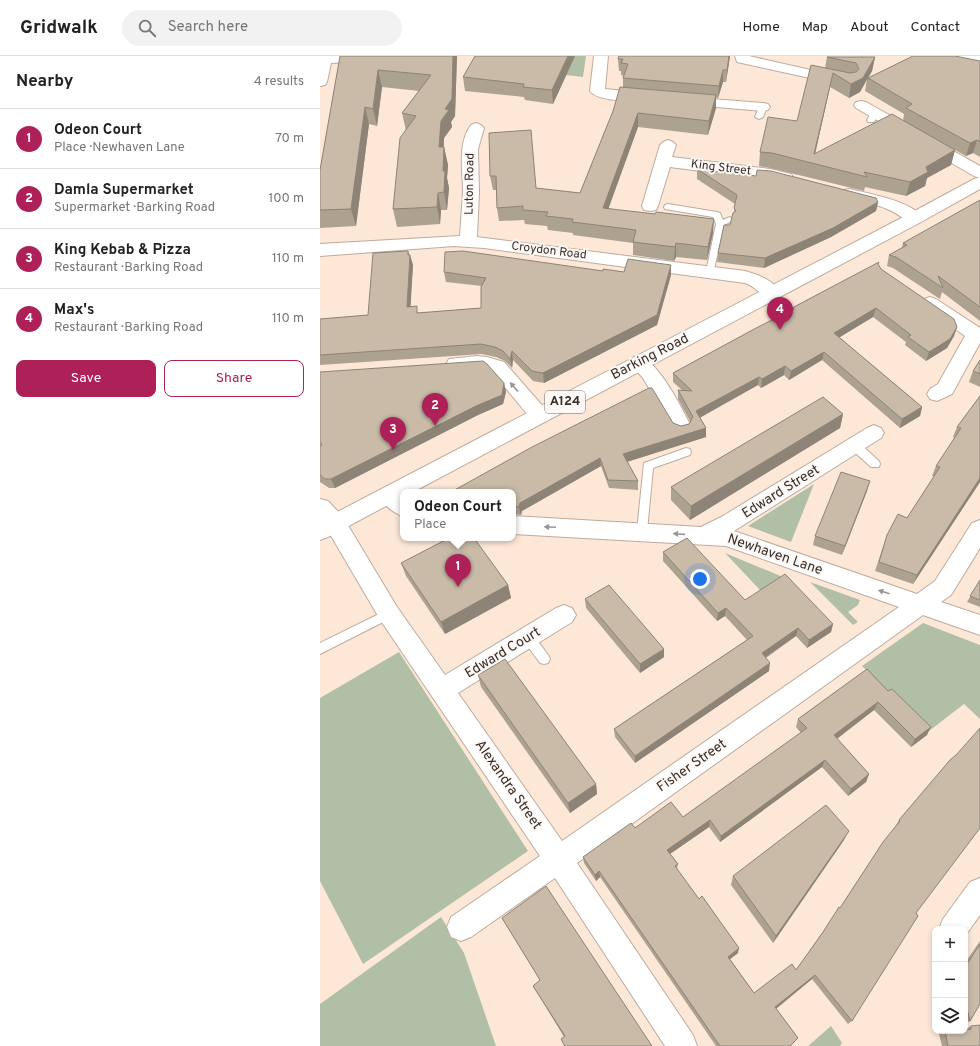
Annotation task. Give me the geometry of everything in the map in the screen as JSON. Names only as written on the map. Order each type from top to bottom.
[{"type":"street","points":[[320,82],[325,57],[382,56]]},
{"type":"street","points":[[601,56],[596,90],[603,94],[668,99],[761,112]]},
{"type":"street","points":[[742,56],[742,59],[848,82]]},
{"type":"street","points":[[958,56],[980,59]]},
{"type":"street","points":[[869,113],[980,173]]},
{"type":"street","name":"Luton Road","points":[[468,241],[471,192],[470,149],[476,128]]},
{"type":"street","points":[[650,206],[668,145]]},
{"type":"street","name":"King Street","points":[[663,161],[770,174],[798,181]]},
{"type":"street","name":"Barking Road","points":[[416,489],[540,416],[916,218],[980,182]]},
{"type":"street","points":[[835,190],[893,205],[916,218]]},
{"type":"street","name":"Croydon Road","points":[[320,250],[468,241],[710,272],[756,280],[772,293]]},
{"type":"street","points":[[918,295],[978,335],[945,389],[936,394]]},
{"type":"street","points":[[435,365],[489,363],[497,368],[540,416]]},
{"type":"street","points":[[639,363],[650,373],[681,426]]},
{"type":"street","name":"Edward Street","points":[[705,535],[731,522],[874,433]]},
{"type":"street","name":"Barking Road","points":[[325,521],[396,501]]},
{"type":"street","name":"Alexandra Street","points":[[325,521],[558,859],[682,1046]]},
{"type":"street","name":"Newhaven Lane","points":[[516,525],[726,536],[980,625]]},
{"type":"street","name":"Fisher Street","points":[[461,927],[943,588],[980,529]]},
{"type":"street","name":"Edward Court","points":[[442,690],[564,615]]},
{"type":"street","points":[[955,926],[980,892]]},
{"type":"lane","points":[[668,207],[717,215],[720,224],[710,272]]},
{"type":"lane","points":[[720,224],[730,220]]},
{"type":"lane","points":[[855,446],[875,464]]},
{"type":"lane","points":[[642,531],[648,466],[686,452]]},
{"type":"lane","points":[[320,649],[389,614]]},
{"type":"lane","points":[[528,637],[544,659]]},
{"type":"green space","points":[[575,56],[586,56],[583,77],[566,75]]},
{"type":"green space","points":[[814,484],[791,542],[748,526]]},
{"type":"green space","points":[[725,553],[783,577],[760,590]]},
{"type":"green space","points":[[810,582],[860,600],[858,605],[848,612],[858,622],[853,625]]},
{"type":"green space","points":[[923,623],[980,645],[980,719],[964,704],[929,731],[862,666]]},
{"type":"green space","points":[[399,652],[528,851],[363,964],[320,881],[320,698]]},
{"type":"green space","points":[[441,917],[464,953],[496,1046],[320,1046],[320,1004]]},
{"type":"green space","points":[[831,1026],[842,1043],[840,1046],[808,1046]]},
{"type":"building","points":[[340,56],[453,56],[452,99],[445,109],[449,110],[441,121],[439,147],[444,147],[444,192],[438,193],[437,207],[393,209],[400,138],[416,116],[402,113],[431,75],[378,70],[373,109],[365,107],[351,209],[320,210],[320,170]]},
{"type":"building","points":[[475,56],[568,56],[552,90],[523,87],[524,84],[463,77]]},
{"type":"building","points":[[619,56],[729,56],[727,70],[723,70],[719,86],[623,78],[628,64],[621,63],[623,59],[618,59]]},
{"type":"building","points":[[913,56],[955,56],[980,61],[980,142],[977,140],[970,143],[906,108],[912,104],[868,78]]},
{"type":"building","points":[[827,57],[875,57],[863,78],[851,84],[833,73],[814,154],[892,114],[955,150],[926,167],[928,172],[910,182],[864,172],[867,177],[772,153],[760,152],[768,117],[797,121],[811,65],[850,73],[856,72],[859,69],[856,63]]},
{"type":"building","points":[[620,87],[716,95],[709,121],[638,113],[603,208],[655,214],[656,212],[714,219],[708,247],[676,243],[675,247],[633,242],[636,230],[572,222],[573,219],[546,216],[548,212],[523,210],[523,206],[497,208],[496,176],[490,176],[489,133],[531,130],[536,188],[580,193],[613,111]]},
{"type":"building","points":[[697,169],[756,176],[757,170],[771,171],[876,198],[878,202],[833,228],[765,258],[718,253],[724,225],[730,225],[733,213],[736,211],[734,208],[737,195]]},
{"type":"building","points":[[980,200],[980,307],[938,276],[943,288],[896,257],[889,255],[907,245],[903,243]]},
{"type":"building","points":[[408,251],[408,255],[410,255],[407,307],[417,306],[417,313],[481,308],[481,287],[486,278],[444,272],[445,252],[463,251],[603,271],[603,269],[624,272],[628,259],[671,265],[657,315],[543,373],[532,371],[512,351],[510,359],[503,351],[495,347],[481,344],[320,355],[320,319],[368,315],[373,253]]},
{"type":"building","points":[[879,262],[878,264],[881,269],[954,319],[957,327],[950,339],[929,352],[908,337],[911,335],[876,308],[834,333],[922,407],[902,419],[824,352],[791,371],[785,366],[762,379],[759,377],[696,411],[706,428],[623,454],[638,481],[608,480],[600,458],[520,503],[519,507],[516,506],[516,489],[456,489],[532,447],[649,388],[652,388],[673,423],[681,426],[689,424],[693,417],[678,390],[692,391],[673,373],[794,309],[792,308]]},
{"type":"building","points":[[980,360],[980,374],[973,371]]},
{"type":"building","points":[[483,361],[504,383],[502,395],[476,406],[331,479],[325,479],[320,475],[320,446],[322,445],[320,442],[320,372]]},
{"type":"building","points":[[980,396],[980,478],[917,575],[879,562],[887,535],[898,514],[907,518],[940,467],[936,466],[961,428],[957,427]]},
{"type":"building","points":[[823,397],[843,414],[691,506],[671,487]]},
{"type":"building","points":[[841,472],[870,481],[845,546],[815,536]]},
{"type":"building","points":[[687,538],[745,600],[785,574],[833,624],[809,640],[798,628],[762,653],[770,663],[635,756],[614,729],[753,636],[726,608],[718,613],[663,552]]},
{"type":"building","points":[[443,541],[476,541],[508,585],[441,622],[401,563]]},
{"type":"building","points":[[980,580],[980,600],[970,596]]},
{"type":"building","points":[[609,585],[664,649],[640,664],[585,599]]},
{"type":"building","points":[[505,659],[596,784],[568,803],[478,675]]},
{"type":"building","points":[[867,669],[888,691],[892,689],[931,727],[915,739],[878,702],[834,735],[869,774],[851,789],[825,760],[721,836],[710,820],[667,850],[678,864],[675,866],[699,899],[702,896],[739,948],[728,957],[754,993],[792,964],[796,970],[839,907],[840,908],[883,842],[900,821],[899,820],[950,760],[980,728],[980,828],[916,913],[918,916],[852,1021],[815,975],[775,1007],[798,1038],[790,1046],[720,1046],[599,871],[595,875],[583,857],[631,823],[635,828],[671,802],[683,817],[807,728],[798,719]]},
{"type":"building","points":[[826,805],[849,831],[776,936],[733,876]]},
{"type":"building","points":[[546,886],[652,1046],[565,1046],[561,1039],[565,1036],[533,986],[540,980],[502,918]]},
{"type":"building","points":[[980,944],[980,1004],[970,1021],[968,1013],[968,962]]},
{"type":"building","points":[[980,1025],[980,1046],[948,1046],[946,1034],[968,1034],[968,1030],[971,1029],[971,1026]]},
{"type":"place","name":"Max's","points":[[780,330]]},
{"type":"place","name":"Damla Supermarket","points":[[435,426]]},
{"type":"place","name":"King Kebab & Pizza","points":[[393,450]]},
{"type":"place","name":"Odeon Court","points":[[458,587]]}]
